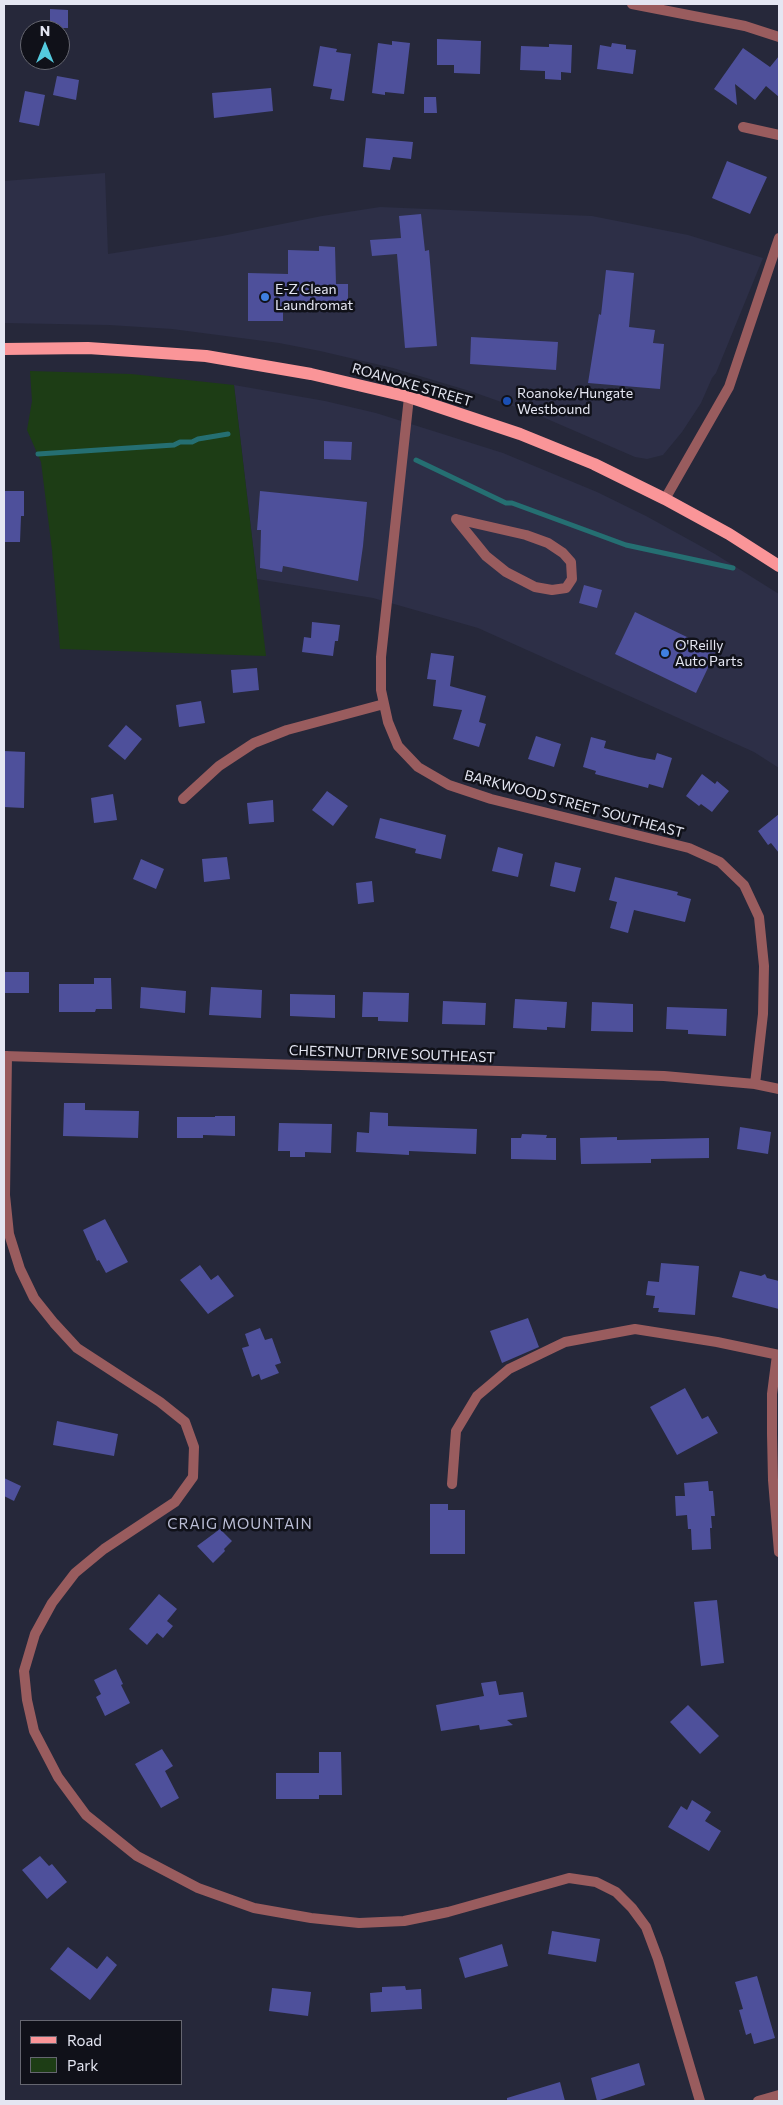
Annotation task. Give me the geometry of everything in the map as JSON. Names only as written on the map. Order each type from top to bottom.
[{"type":"main road","name":"ROANOKE STREET","points":[[4,349],[88,348],[206,356],[318,375],[409,397],[520,434],[594,464],[665,499],[729,534],[779,566]]},
{"type":"street","points":[[632,4],[745,26],[779,37]]},
{"type":"street","points":[[743,127],[779,134]]},
{"type":"street","points":[[665,499],[729,387],[779,238]]},
{"type":"street","name":"BARKWOOD STREET SOUTHEAST","points":[[409,397],[381,657],[381,690],[388,722],[398,746],[418,767],[449,785],[491,799],[689,848],[720,862],[744,885],[759,918],[764,966],[763,1014],[755,1084]]},
{"type":"street","points":[[456,519],[526,535],[548,543],[563,553],[571,562],[572,579],[566,588],[552,590],[535,587],[506,572],[486,556],[456,519]]},
{"type":"street","points":[[183,799],[219,766],[254,743],[287,730],[384,704]]},
{"type":"street","points":[[5,1056],[5,1195],[9,1234],[20,1269],[34,1298],[54,1324],[77,1348],[160,1402],[185,1422],[194,1446],[193,1477],[175,1502],[104,1549],[75,1573],[52,1603],[35,1634],[24,1671],[27,1700],[34,1730],[58,1778],[86,1815],[137,1856],[198,1888],[254,1908],[311,1918],[359,1923],[404,1921],[448,1912],[569,1878],[596,1882],[616,1892],[632,1908],[646,1927],[658,1959],[700,2101]]},
{"type":"street","name":"CHESTNUT DRIVE SOUTHEAST","points":[[5,1056],[654,1076],[755,1084],[779,1089]]},
{"type":"street","points":[[452,1484],[456,1431],[477,1396],[509,1369],[565,1342],[635,1330],[717,1342],[778,1355],[772,1394],[772,1434],[773,1480],[779,1552]]},
{"type":"street","points":[[758,2101],[779,2095]]},
{"type":"shaded area","points":[[105,173],[108,254],[222,236],[322,216],[380,207],[592,216],[688,235],[763,258],[716,373],[701,403],[682,432],[663,455],[647,459],[635,457],[538,415],[473,392],[393,368],[320,351],[279,343],[172,329],[109,325],[4,323],[4,181]]},
{"type":"shaded area","points":[[234,385],[325,401],[376,413],[503,453],[597,492],[646,516],[715,554],[779,594],[779,768],[754,752],[478,628],[373,598],[257,579]]},
{"type":"green space","points":[[30,371],[131,374],[234,385],[266,656],[60,649],[52,550],[41,462],[27,430],[32,401]]},
{"type":"building","points":[[50,9],[68,10],[68,20],[50,20]]},
{"type":"building","points":[[437,39],[481,41],[480,74],[454,73],[454,65],[437,65]]},
{"type":"building","points":[[392,41],[410,43],[404,94],[385,92],[385,95],[372,93],[378,43],[392,45]]},
{"type":"building","points":[[612,43],[626,45],[626,49],[636,50],[633,74],[597,69],[600,45],[611,47]]},
{"type":"building","points":[[549,44],[572,45],[571,73],[561,72],[561,80],[545,79],[545,71],[520,70],[521,46],[549,47]]},
{"type":"building","points":[[320,46],[337,49],[336,52],[351,54],[344,101],[330,99],[332,89],[313,86]]},
{"type":"building","points":[[743,48],[770,67],[779,56],[779,97],[766,86],[755,100],[735,84],[737,105],[714,89]]},
{"type":"building","points":[[57,76],[79,80],[76,100],[53,95]]},
{"type":"building","points":[[271,88],[273,111],[214,118],[212,93]]},
{"type":"building","points":[[25,91],[45,95],[39,126],[19,122]]},
{"type":"building","points":[[424,97],[436,97],[437,113],[424,113]]},
{"type":"building","points":[[366,138],[413,142],[411,159],[393,157],[390,170],[363,167]]},
{"type":"building","points":[[727,161],[767,177],[750,214],[712,198]]},
{"type":"building","points":[[421,214],[425,251],[429,250],[437,346],[405,348],[397,254],[372,256],[370,240],[401,238],[399,216]]},
{"type":"building","points":[[319,246],[335,247],[336,284],[348,284],[348,308],[283,305],[283,321],[248,321],[248,273],[288,274],[288,250],[319,251]]},
{"type":"building","points":[[606,270],[634,273],[629,327],[655,330],[653,343],[664,344],[660,389],[588,383],[599,314],[601,315]]},
{"type":"building","points":[[471,337],[558,342],[556,370],[470,364]]},
{"type":"building","points":[[324,441],[352,442],[351,460],[324,459]]},
{"type":"building","points":[[4,491],[24,491],[24,516],[21,516],[20,542],[4,542]]},
{"type":"building","points":[[260,491],[367,502],[358,581],[283,566],[282,572],[260,568],[261,530],[257,530]]},
{"type":"building","points":[[584,585],[602,590],[597,608],[579,603]]},
{"type":"building","name":"O'Reilly Auto Parts","points":[[635,612],[716,651],[696,693],[615,654]]},
{"type":"building","points":[[312,622],[340,625],[338,641],[335,641],[333,656],[302,652],[304,637],[311,638]]},
{"type":"building","points":[[431,653],[454,656],[450,686],[486,696],[479,722],[486,724],[479,747],[453,739],[462,710],[433,706],[436,680],[427,679]]},
{"type":"building","points":[[257,668],[259,690],[233,693],[231,670]]},
{"type":"building","points":[[201,701],[205,723],[179,727],[176,705]]},
{"type":"building","points":[[126,725],[142,739],[125,760],[108,746]]},
{"type":"building","points":[[536,736],[561,744],[554,767],[528,759]]},
{"type":"building","points":[[591,737],[606,741],[604,748],[655,760],[657,753],[672,758],[663,788],[649,784],[648,788],[595,774],[596,771],[583,767]]},
{"type":"building","points":[[4,751],[25,752],[24,808],[4,807]]},
{"type":"building","points":[[702,774],[715,784],[717,781],[729,791],[712,812],[701,804],[699,806],[686,796]]},
{"type":"building","points":[[327,791],[348,806],[333,826],[312,810]]},
{"type":"building","points":[[113,794],[117,820],[94,823],[91,798]]},
{"type":"building","points":[[273,800],[274,822],[249,824],[247,803]]},
{"type":"building","points":[[779,814],[779,853],[771,843],[768,845],[758,831]]},
{"type":"building","points":[[380,818],[446,835],[441,859],[415,853],[416,849],[375,838]]},
{"type":"building","points":[[498,847],[523,854],[518,877],[492,871]]},
{"type":"building","points":[[227,857],[230,879],[204,882],[202,859]]},
{"type":"building","points":[[141,859],[164,869],[156,889],[133,879]]},
{"type":"building","points":[[555,862],[581,868],[575,892],[550,886]]},
{"type":"building","points":[[615,877],[678,892],[677,895],[691,899],[685,922],[634,910],[628,933],[610,928],[617,902],[609,900]]},
{"type":"building","points":[[372,881],[374,902],[358,904],[356,883]]},
{"type":"building","points":[[4,972],[29,972],[29,993],[4,993]]},
{"type":"building","points":[[94,978],[111,978],[112,1009],[96,1009],[95,1012],[59,1012],[59,984],[94,984]]},
{"type":"building","points":[[141,987],[186,991],[185,1013],[140,1008]]},
{"type":"building","points":[[211,987],[262,990],[261,1018],[209,1015]]},
{"type":"building","points":[[363,992],[409,993],[408,1022],[378,1021],[378,1017],[362,1017]]},
{"type":"building","points":[[290,994],[335,995],[335,1018],[290,1016]]},
{"type":"building","points":[[515,999],[567,1002],[565,1028],[547,1027],[547,1030],[513,1028]]},
{"type":"building","points":[[443,1001],[486,1003],[485,1025],[442,1024]]},
{"type":"building","points":[[592,1002],[633,1004],[633,1032],[591,1031]]},
{"type":"building","points":[[667,1007],[727,1009],[726,1036],[688,1034],[688,1030],[666,1029]]},
{"type":"building","points":[[64,1103],[85,1103],[85,1110],[139,1111],[138,1138],[63,1136]]},
{"type":"building","points":[[370,1112],[388,1113],[388,1126],[477,1129],[476,1154],[409,1151],[409,1155],[356,1152],[357,1132],[369,1133]]},
{"type":"building","points":[[235,1116],[235,1136],[203,1135],[203,1138],[177,1138],[177,1117]]},
{"type":"building","points":[[279,1123],[332,1124],[331,1153],[305,1152],[305,1157],[290,1157],[290,1151],[278,1151]]},
{"type":"building","points":[[740,1127],[771,1132],[768,1154],[737,1149]]},
{"type":"building","points":[[522,1134],[547,1135],[546,1138],[556,1138],[556,1160],[511,1159],[511,1138],[521,1138]]},
{"type":"building","points":[[617,1137],[617,1140],[709,1138],[709,1158],[651,1159],[651,1163],[581,1164],[580,1138]]},
{"type":"building","points":[[105,1219],[128,1262],[106,1273],[99,1260],[97,1261],[83,1230]]},
{"type":"building","points":[[661,1263],[699,1266],[695,1315],[658,1312],[659,1308],[653,1308],[655,1296],[646,1295],[648,1281],[659,1282]]},
{"type":"building","points":[[200,1265],[211,1280],[218,1275],[234,1296],[208,1314],[180,1280]]},
{"type":"building","points":[[740,1271],[761,1276],[765,1274],[767,1278],[779,1281],[779,1309],[732,1297]]},
{"type":"building","points":[[528,1318],[539,1347],[502,1363],[490,1331]]},
{"type":"building","points":[[260,1328],[265,1340],[272,1338],[281,1363],[275,1365],[279,1373],[261,1380],[259,1374],[252,1377],[242,1348],[249,1346],[245,1334]]},
{"type":"building","points":[[685,1388],[702,1419],[708,1416],[718,1433],[677,1455],[650,1407]]},
{"type":"building","points":[[57,1421],[118,1434],[114,1456],[53,1445]]},
{"type":"building","points":[[4,1478],[21,1486],[14,1501],[4,1496]]},
{"type":"building","points":[[708,1481],[709,1491],[713,1491],[715,1516],[711,1516],[711,1549],[692,1550],[691,1529],[688,1529],[687,1515],[676,1516],[675,1496],[685,1496],[684,1483]]},
{"type":"building","points":[[430,1504],[448,1504],[448,1510],[465,1510],[465,1554],[430,1554]]},
{"type":"building","points":[[220,1529],[232,1541],[213,1563],[197,1546]]},
{"type":"building","points":[[159,1594],[177,1609],[167,1621],[173,1626],[163,1638],[157,1633],[147,1645],[129,1629]]},
{"type":"building","points":[[717,1600],[724,1663],[701,1666],[694,1602]]},
{"type":"building","points":[[116,1669],[130,1703],[105,1716],[96,1697],[101,1694],[94,1680]]},
{"type":"building","points":[[496,1681],[499,1695],[523,1692],[527,1717],[507,1720],[513,1725],[480,1730],[479,1725],[441,1731],[436,1705],[484,1696],[481,1683]]},
{"type":"building","points":[[688,1705],[719,1736],[700,1754],[670,1722]]},
{"type":"building","points":[[162,1749],[173,1766],[165,1771],[179,1798],[161,1808],[135,1764]]},
{"type":"building","points":[[319,1752],[341,1752],[342,1795],[319,1795],[319,1799],[276,1799],[276,1773],[319,1773]]},
{"type":"building","points":[[692,1800],[711,1812],[705,1821],[721,1831],[709,1851],[668,1827],[681,1806],[687,1810]]},
{"type":"building","points":[[40,1856],[49,1866],[52,1864],[67,1882],[47,1899],[22,1870]]},
{"type":"building","points":[[552,1931],[600,1939],[596,1962],[548,1954]]},
{"type":"building","points":[[502,1944],[508,1966],[465,1978],[459,1958]]},
{"type":"building","points":[[68,1947],[97,1969],[107,1956],[117,1965],[90,2000],[50,1969]]},
{"type":"building","points":[[757,1976],[775,2038],[754,2044],[751,2033],[746,2035],[739,2010],[743,2009],[735,1982]]},
{"type":"building","points":[[405,1986],[406,1990],[421,1989],[422,2009],[371,2012],[370,1993],[382,1992],[382,1987]]},
{"type":"building","points":[[272,1988],[311,1992],[308,2016],[269,2011]]},
{"type":"building","points":[[639,2063],[645,2085],[597,2101],[591,2078]]},
{"type":"building","points":[[560,2082],[565,2101],[507,2101],[507,2098]]},
{"type":"waterway","points":[[38,454],[174,445],[180,442],[192,442],[198,439],[228,434]]},
{"type":"waterway","points":[[416,460],[506,503],[512,503],[626,545],[733,568]]},
{"type":"place","name":"E-Z Clean Laundromat","points":[[265,297]]},
{"type":"place","name":"Roanoke/Hungate Westbound","points":[[507,401]]},
{"type":"place","name":"O'Reilly Auto Parts","points":[[665,653]]},
{"type":"district","name":"CRAIG MOUNTAIN","points":[[240,1524]]}]
